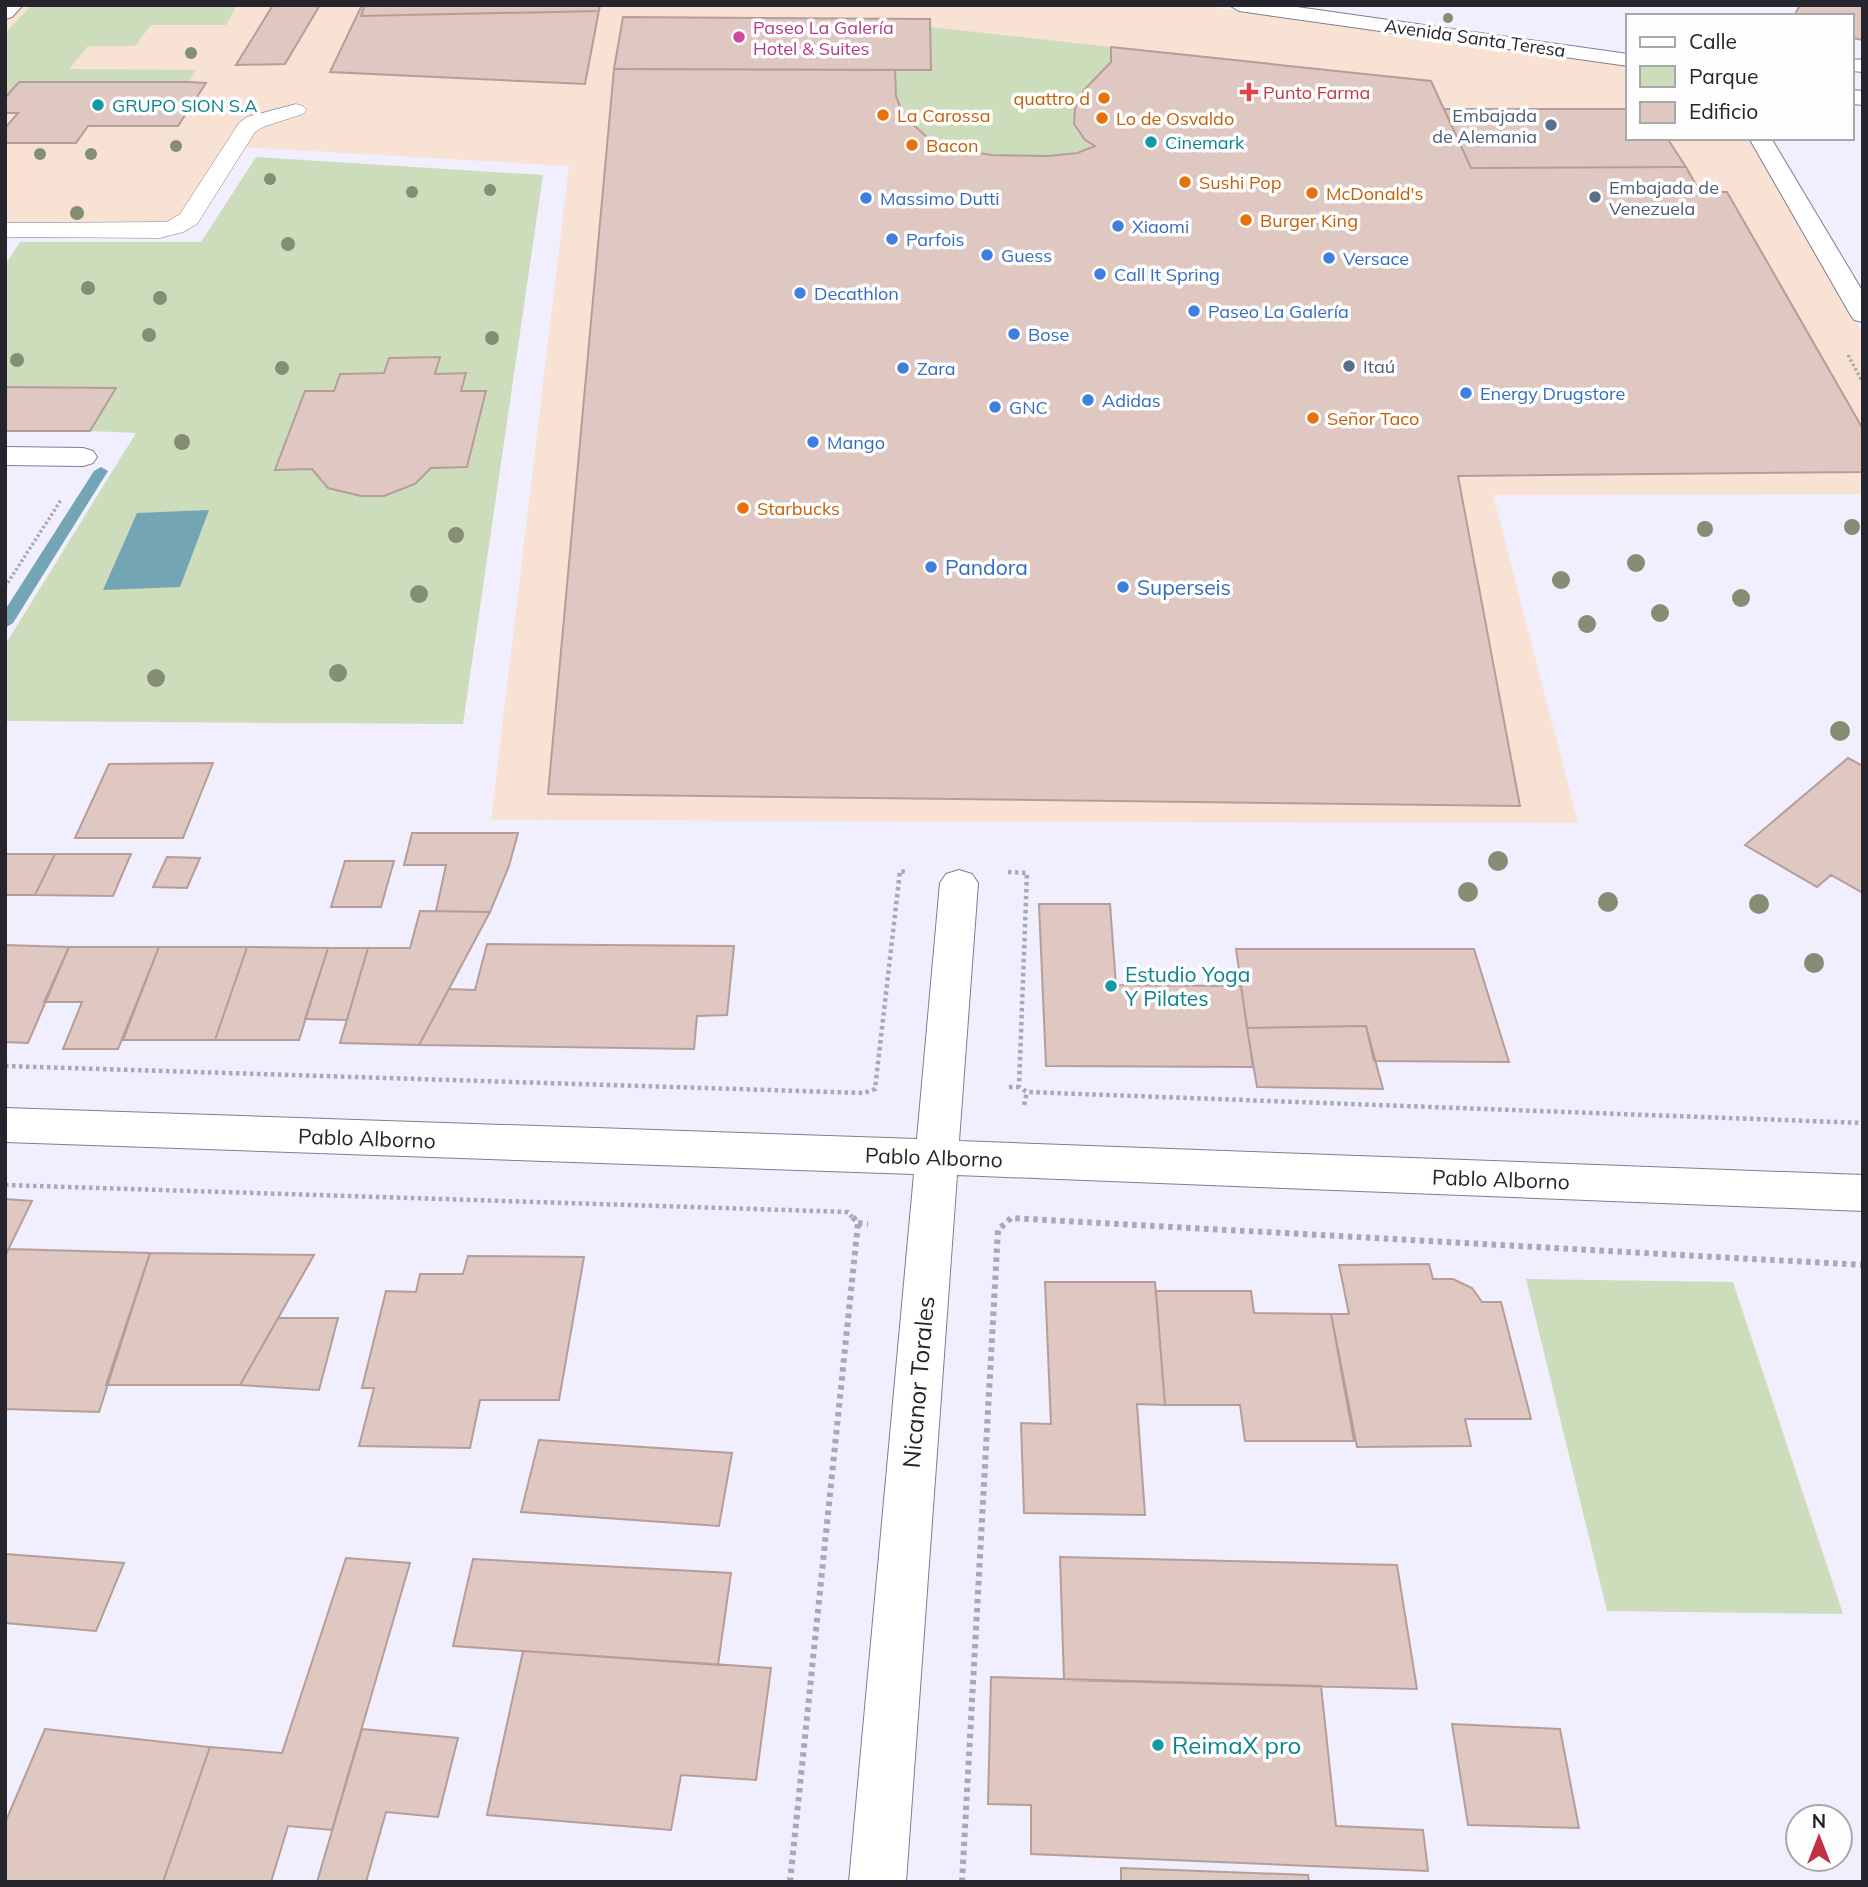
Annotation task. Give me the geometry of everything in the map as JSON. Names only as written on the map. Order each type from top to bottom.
[{"type":"street","points":[[5,13],[13,5]]},
{"type":"street","name":"Avenida Santa Teresa","points":[[1239,5],[1626,60]]},
{"type":"street","points":[[1761,140],[1863,314]]},
{"type":"street","points":[[5,456],[83,457]]},
{"type":"street","name":"Nicanor Torales","points":[[877,1882],[959,883]]},
{"type":"street","name":"Pablo Alborno","points":[[5,1125],[1863,1193]]},
{"type":"lane","points":[[5,230],[160,231],[176,227],[189,219],[247,128],[255,122],[296,110]]},
{"type":"path","points":[[5,587],[84,465],[83,457]]},
{"type":"path","points":[[875,1089],[900,871],[910,872]]},
{"type":"path","points":[[1006,872],[1027,873],[1020,1087]]},
{"type":"path","points":[[5,1066],[864,1093],[887,1088]]},
{"type":"path","points":[[1009,1087],[1020,1087],[1027,1092],[1863,1123]]},
{"type":"path","points":[[1024,1105],[1027,1092]]},
{"type":"path","points":[[863,1103],[864,1093]]},
{"type":"path","points":[[5,1185],[848,1212],[858,1223],[868,1224]]},
{"type":"path","points":[[987,1230],[998,1230],[1011,1219],[1863,1265]]},
{"type":"path","points":[[790,1882],[858,1223]]},
{"type":"path","points":[[962,1882],[998,1230]]},
{"type":"shaded area","name":"Paseo La Galería","points":[[5,5],[1199,5],[1626,67],[1626,140],[1755,140],[1863,334],[1863,494],[1493,495],[1578,823],[491,820],[569,166],[242,147],[188,232],[5,234]]},
{"type":"green space","points":[[32,5],[237,5],[226,25],[151,25],[135,46],[88,46],[69,69],[196,70],[189,82],[19,82],[5,98],[5,33]]},
{"type":"green space","points":[[930,27],[1111,47],[1111,62],[1084,93],[1074,115],[1075,125],[1082,136],[1095,146],[1051,156],[995,156],[967,152],[942,144],[921,133],[905,118],[899,107],[895,70],[931,70]]},
{"type":"green space","points":[[256,157],[543,175],[463,724],[5,721],[5,645],[136,433],[90,431],[115,388],[5,387],[5,265],[20,242],[201,242]],"holes":[[[389,358],[435,374],[465,373],[461,391],[486,391],[466,467],[431,468],[415,484],[384,496],[361,496],[328,488],[312,469],[275,470],[305,392],[334,391],[341,374],[384,373]]]},
{"type":"green space","points":[[1526,1279],[1733,1282],[1843,1614],[1607,1611]]},
{"type":"water","points":[[209,510],[180,587],[103,590],[137,513]]},
{"type":"building","points":[[273,5],[320,5],[285,64],[236,65]]},
{"type":"building","points":[[362,5],[600,5],[585,84],[330,72]]},
{"type":"building","points":[[365,5],[600,5],[599,11],[361,16]]},
{"type":"building","points":[[1800,5],[1863,5],[1863,40],[1854,38],[1854,14],[1795,14]]},
{"type":"building","points":[[623,17],[930,19],[931,70],[614,69]]},
{"type":"building","name":"Paseo La Galería","points":[[1111,47],[1431,81],[1471,168],[1686,167],[1700,192],[1727,192],[1863,429],[1863,472],[1458,476],[1520,806],[548,794],[614,69],[895,70],[896,96],[904,116],[928,138],[965,151],[992,155],[1048,156],[1077,153],[1095,146],[1085,140],[1074,124],[1075,108],[1084,90],[1111,62]]},
{"type":"building","name":"GRUPO SION S.A","points":[[19,82],[206,83],[178,126],[88,126],[76,143],[5,143],[5,128],[18,113],[5,113],[5,98]]},
{"type":"building","points":[[1444,109],[1626,109],[1626,140],[1668,140],[1686,167],[1471,168]]},
{"type":"building","points":[[440,357],[435,374],[466,373],[461,391],[486,391],[467,467],[431,468],[415,484],[384,496],[361,496],[328,488],[312,469],[275,470],[305,391],[334,391],[340,374],[384,373],[389,358]]},
{"type":"building","points":[[5,387],[116,388],[90,431],[5,431]]},
{"type":"building","points":[[1848,758],[1863,766],[1863,893],[1831,875],[1817,887],[1745,845]]},
{"type":"building","points":[[213,763],[183,838],[75,838],[109,764]]},
{"type":"building","points":[[412,833],[518,833],[509,866],[490,912],[436,911],[446,865],[404,865]]},
{"type":"building","points":[[5,854],[55,854],[35,895],[5,895]]},
{"type":"building","points":[[55,854],[131,854],[113,896],[35,895]]},
{"type":"building","points":[[167,857],[200,858],[187,888],[153,887]]},
{"type":"building","points":[[345,861],[394,861],[381,907],[331,907]]},
{"type":"building","name":"Estudio Yoga Y Pilates","points":[[1039,904],[1110,904],[1116,985],[1241,986],[1253,1067],[1046,1066]]},
{"type":"building","points":[[420,911],[490,912],[419,1045],[340,1043],[368,948],[410,948]]},
{"type":"building","points":[[487,944],[734,946],[727,1015],[697,1016],[694,1049],[419,1045],[449,989],[475,990]]},
{"type":"building","points":[[5,945],[69,947],[28,1043],[5,1042]]},
{"type":"building","points":[[69,947],[159,947],[118,1049],[63,1049],[82,1002],[44,1002]]},
{"type":"building","points":[[159,947],[247,947],[215,1040],[123,1040]]},
{"type":"building","points":[[247,947],[328,948],[299,1040],[215,1040]]},
{"type":"building","points":[[328,948],[368,948],[347,1020],[305,1019]]},
{"type":"building","points":[[1236,949],[1474,949],[1509,1062],[1374,1061],[1366,1026],[1247,1028]]},
{"type":"building","points":[[1366,1026],[1383,1089],[1257,1087],[1247,1028]]},
{"type":"building","points":[[5,1199],[32,1201],[5,1256]]},
{"type":"building","points":[[9,1249],[150,1253],[99,1412],[5,1409],[5,1256]]},
{"type":"building","points":[[150,1253],[314,1255],[240,1385],[106,1385]]},
{"type":"building","points":[[468,1256],[584,1257],[559,1400],[480,1400],[470,1448],[359,1446],[374,1388],[362,1388],[386,1291],[416,1292],[420,1274],[463,1274]]},
{"type":"building","points":[[1429,1264],[1433,1279],[1453,1279],[1472,1288],[1482,1302],[1501,1302],[1531,1419],[1465,1419],[1471,1446],[1357,1447],[1331,1314],[1349,1314],[1339,1265]]},
{"type":"building","points":[[1045,1282],[1155,1282],[1165,1405],[1137,1404],[1145,1515],[1024,1513],[1021,1423],[1051,1424]]},
{"type":"building","points":[[1156,1291],[1251,1291],[1254,1313],[1331,1314],[1354,1441],[1245,1441],[1240,1405],[1165,1405]]},
{"type":"building","points":[[278,1318],[338,1318],[319,1390],[240,1385]]},
{"type":"building","points":[[539,1440],[732,1453],[719,1526],[521,1512]]},
{"type":"building","points":[[5,1554],[124,1563],[96,1631],[5,1623]]},
{"type":"building","points":[[1060,1557],[1397,1565],[1417,1689],[1064,1680]]},
{"type":"building","points":[[346,1558],[410,1563],[332,1830],[288,1826],[271,1882],[163,1882],[210,1747],[282,1753]]},
{"type":"building","points":[[473,1559],[731,1573],[718,1665],[453,1646]]},
{"type":"building","points":[[523,1651],[771,1668],[756,1780],[681,1775],[671,1830],[487,1815]]},
{"type":"building","name":"ReimaX pro","points":[[991,1677],[1321,1686],[1336,1826],[1423,1830],[1428,1871],[1031,1854],[1031,1805],[988,1804]]},
{"type":"building","points":[[1452,1724],[1560,1729],[1579,1828],[1468,1825]]},
{"type":"building","points":[[45,1729],[210,1747],[163,1882],[5,1882],[5,1823]]},
{"type":"building","points":[[362,1729],[458,1738],[438,1817],[386,1812],[366,1882],[317,1882]]},
{"type":"building","points":[[1121,1868],[1308,1875],[1309,1882],[1121,1882]]},
{"type":"waterway","points":[[5,623],[101,471]]},
{"type":"place","name":"Paseo La Galería Hotel & Suites","points":[[739,37]]},
{"type":"place","name":"Punto Farma","points":[[1249,92]]},
{"type":"place","name":"quattro d","points":[[1104,98]]},
{"type":"place","name":"GRUPO SION S.A","points":[[98,105]]},
{"type":"place","name":"La Carossa","points":[[883,115]]},
{"type":"place","name":"Lo de Osvaldo","points":[[1102,118]]},
{"type":"place","name":"Embajada de Alemania","points":[[1551,125]]},
{"type":"place","name":"Cinemark","points":[[1151,142]]},
{"type":"place","name":"Bacon","points":[[912,145]]},
{"type":"place","name":"Sushi Pop","points":[[1185,182]]},
{"type":"place","name":"McDonald's","points":[[1312,193]]},
{"type":"place","name":"Embajada de Venezuela","points":[[1595,197]]},
{"type":"place","name":"Massimo Dutti","points":[[866,198]]},
{"type":"place","name":"Burger King","points":[[1246,220]]},
{"type":"place","name":"Xiaomi","points":[[1118,226]]},
{"type":"place","name":"Parfois","points":[[892,239]]},
{"type":"place","name":"Guess","points":[[987,255]]},
{"type":"place","name":"Versace","points":[[1329,258]]},
{"type":"place","name":"Call It Spring","points":[[1100,274]]},
{"type":"place","name":"Decathlon","points":[[800,293]]},
{"type":"place","name":"Paseo La Galería","points":[[1194,311]]},
{"type":"place","name":"Bose","points":[[1014,334]]},
{"type":"place","name":"Itaú","points":[[1349,366]]},
{"type":"place","name":"Zara","points":[[903,368]]},
{"type":"place","name":"Energy Drugstore","points":[[1466,393]]},
{"type":"place","name":"Adidas","points":[[1088,400]]},
{"type":"place","name":"GNC","points":[[995,407]]},
{"type":"place","name":"Señor Taco","points":[[1313,418]]},
{"type":"place","name":"Mango","points":[[813,442]]},
{"type":"place","name":"Starbucks","points":[[743,508]]},
{"type":"place","name":"Pandora","points":[[931,567]]},
{"type":"place","name":"Superseis","points":[[1123,587]]},
{"type":"place","name":"Estudio Yoga Y Pilates","points":[[1111,986]]},
{"type":"place","name":"ReimaX pro","points":[[1158,1745]]}]
